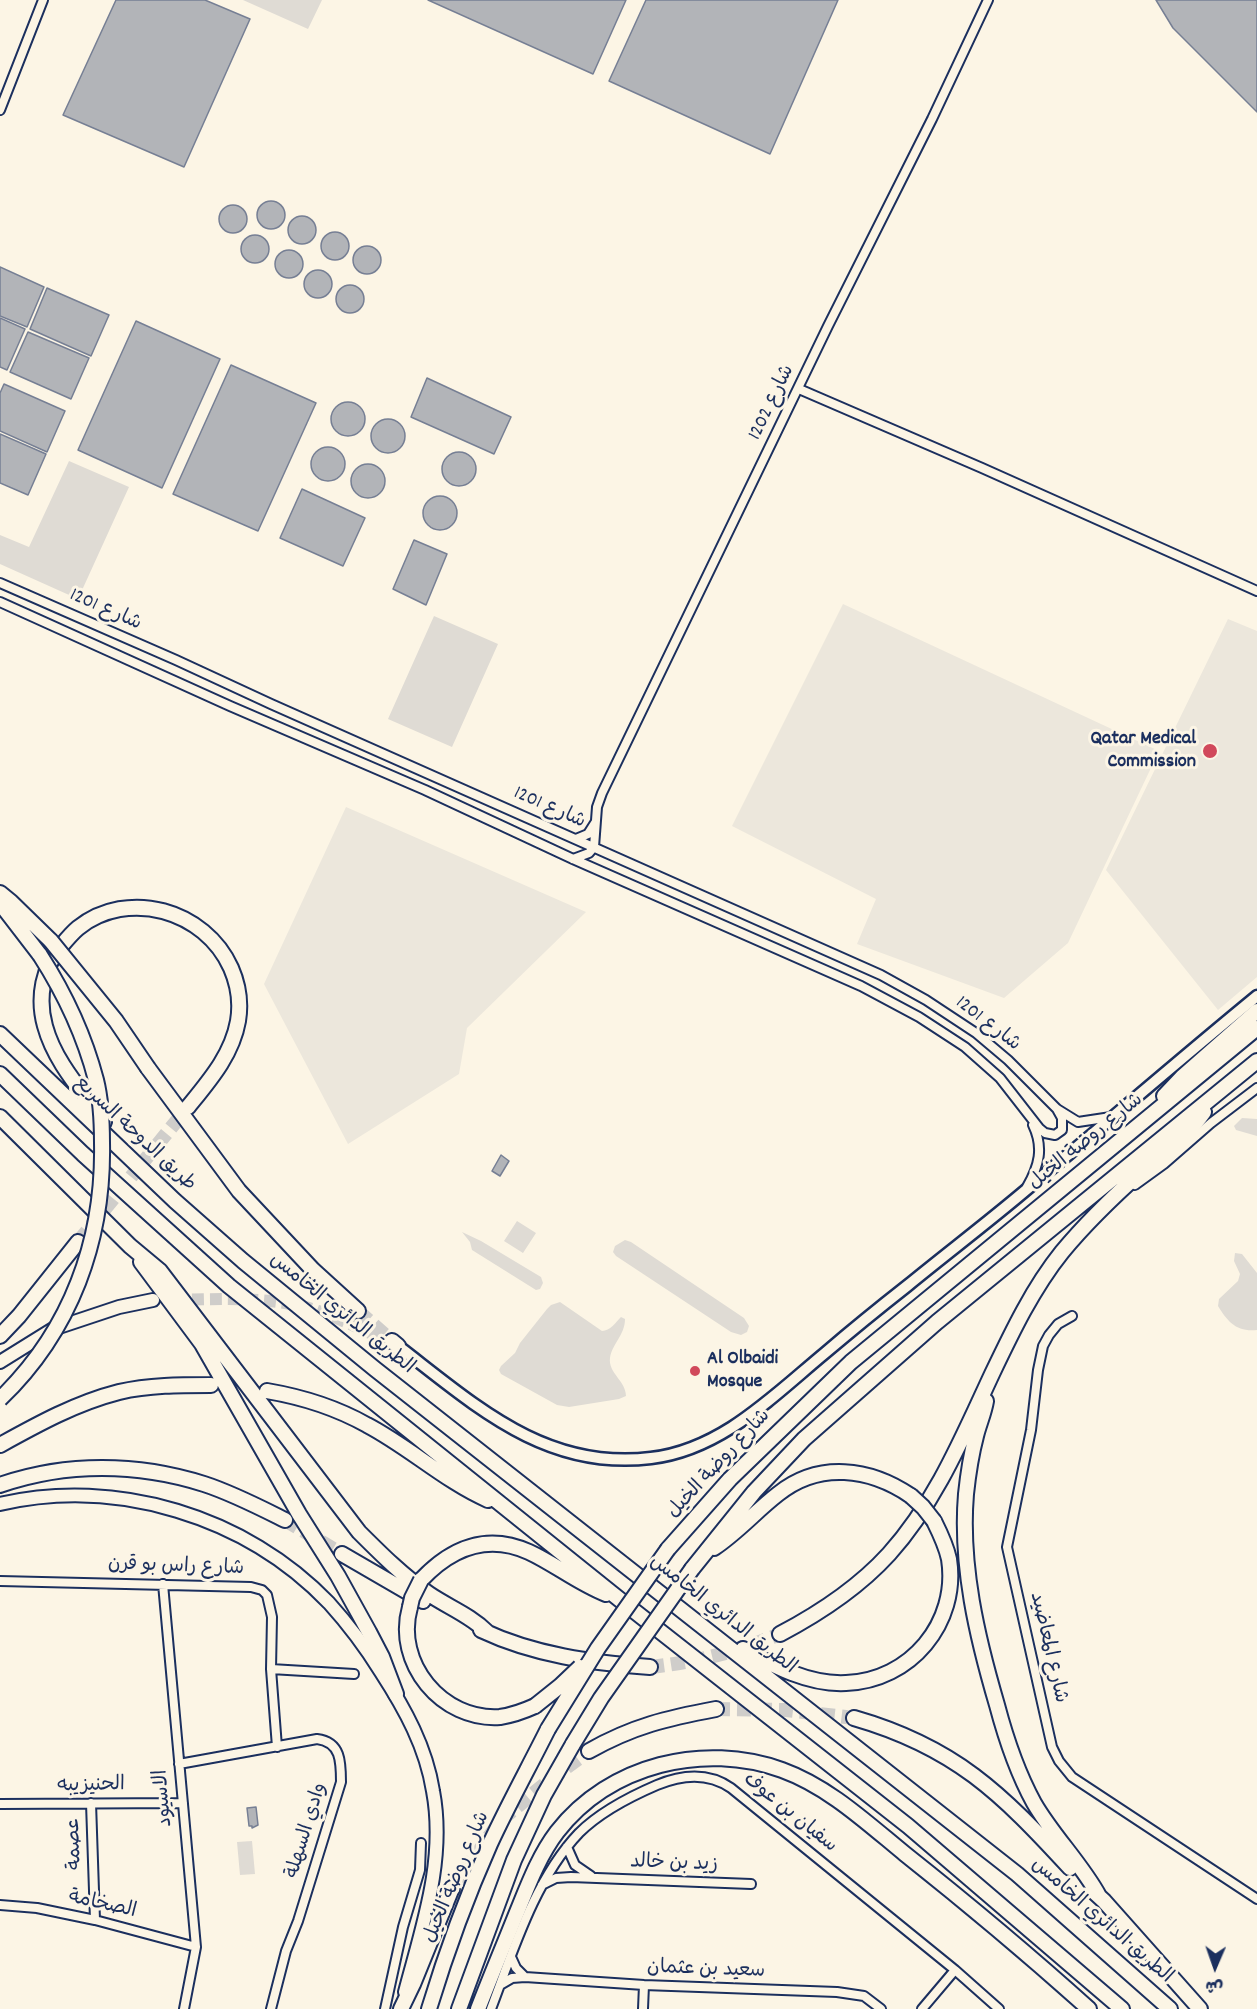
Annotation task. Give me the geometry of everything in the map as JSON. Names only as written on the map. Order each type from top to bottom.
[{"type":"highway","points":[[0,893],[51,941],[116,1021],[238,1191],[313,1270],[358,1311]]},
{"type":"highway","points":[[0,903],[40,955],[73,1013],[96,1082],[102,1132],[102,1190],[99,1213],[84,1268],[64,1314],[34,1362],[0,1399]]},
{"type":"highway","points":[[131,1160],[68,1073],[53,1048],[44,1024],[43,985],[47,966],[53,955],[77,929],[103,914],[122,909],[144,908],[177,915],[211,937],[219,946],[233,973],[239,1007],[234,1038],[220,1065],[188,1107]]},
{"type":"highway","points":[[1142,1124],[1182,1077],[1257,1011]]},
{"type":"highway","name":"شارع روضة الخيل","points":[[429,2009],[449,1946],[472,1886],[491,1842],[548,1729],[598,1648],[668,1549],[730,1479],[851,1362],[1257,1028]]},
{"type":"highway","name":"طريق الدوحة السريع","points":[[0,1034],[131,1160],[243,1261]]},
{"type":"highway","points":[[459,2009],[514,1860],[544,1795],[573,1744],[600,1698],[692,1569],[753,1492],[804,1439],[937,1322],[1257,1061]]},
{"type":"highway","points":[[0,1074],[83,1154],[229,1286],[619,1599],[908,1826],[1122,2009]]},
{"type":"highway","points":[[780,1634],[827,1607],[889,1554],[912,1525],[955,1452],[1014,1329],[1062,1252],[1141,1172],[1192,1127],[1215,1095]]},
{"type":"highway","points":[[0,1117],[130,1246],[160,1271],[359,1532],[416,1585],[474,1620],[487,1632]]},
{"type":"highway","points":[[0,1336],[19,1316],[78,1242]]},
{"type":"highway","points":[[130,1246],[202,1344],[299,1514],[338,1576],[382,1657],[396,1694]]},
{"type":"highway","name":"الطريق الدائري الخامس","points":[[243,1261],[375,1369],[1017,1874],[1170,2009]]},
{"type":"highway","points":[[992,1374],[972,1452],[966,1495],[964,1532],[975,1617],[988,1676],[1016,1764],[1045,1821],[1091,1881],[1099,1896]]},
{"type":"highway","points":[[0,1445],[68,1410],[120,1392],[179,1385],[211,1384]]},
{"type":"highway","points":[[267,1391],[295,1396],[334,1408],[369,1425],[467,1491],[508,1509]]},
{"type":"highway","points":[[0,1485],[20,1478],[73,1469],[118,1468],[154,1472],[231,1494],[285,1520]]},
{"type":"highway","points":[[700,1558],[733,1535],[778,1493],[815,1475],[835,1472],[855,1472],[875,1477],[911,1496],[934,1521],[943,1539],[948,1558],[950,1578],[948,1599],[933,1636],[905,1665],[887,1675],[868,1681],[845,1683],[808,1678],[785,1671],[709,1631]]},
{"type":"highway","points":[[598,1648],[560,1686],[535,1706],[499,1717],[481,1716],[464,1712],[448,1704],[433,1692],[422,1678],[414,1663],[409,1645],[410,1607],[421,1580],[443,1559],[456,1551],[485,1544],[500,1544],[529,1552],[585,1586],[619,1599]]},
{"type":"highway","points":[[342,1554],[394,1585],[487,1632],[520,1645],[563,1657],[608,1664],[650,1667]]},
{"type":"highway","points":[[590,1751],[613,1737],[644,1724],[716,1709]]},
{"type":"highway","points":[[854,1718],[909,1737],[968,1769],[1006,1801],[1099,1896],[1200,2009]]},
{"type":"highway","points":[[478,2009],[531,1879],[558,1830],[588,1801],[620,1779],[664,1763],[713,1758],[755,1762],[783,1770],[809,1782],[844,1805],[1002,1932],[1089,2009]]},
{"type":"highway","points":[[400,2009],[413,1984],[452,1888]]},
{"type":"main road","points":[[0,1362],[53,1329],[110,1309],[153,1300]]},
{"type":"main road","points":[[0,1504],[63,1495],[111,1497],[159,1505],[190,1515],[228,1531],[272,1556],[292,1570],[328,1602],[345,1621],[396,1694],[416,1732],[427,1761],[434,1793],[437,1827],[432,1886],[400,2009]]},
{"type":"street","points":[[0,110],[43,0]]},
{"type":"street","name":"شارع 1202","points":[[594,847],[597,807],[602,793],[988,0]]},
{"type":"street","points":[[798,389],[982,468],[1257,591]]},
{"type":"street","name":"شارع 1201","points":[[0,584],[176,660],[574,840],[882,975],[926,1000],[976,1033],[1008,1060],[1057,1109],[1078,1122],[1113,1117]]},
{"type":"street","name":"شارع 1201","points":[[0,602],[861,986],[919,1017],[965,1047],[986,1065],[1010,1089],[1030,1118],[1038,1134],[1040,1155],[1035,1174],[1025,1191]]},
{"type":"street","points":[[325,746],[331,731]]},
{"type":"street","points":[[574,840],[588,834],[596,822]]},
{"type":"street","points":[[573,859],[589,852],[594,847]]},
{"type":"street","name":"شارع روضة الخيل","points":[[393,1343],[493,1418],[537,1441],[579,1456],[610,1459],[651,1458],[684,1450],[718,1436],[755,1413],[1257,996]]},
{"type":"street","points":[[1113,1199],[1164,1164],[1257,1088]]},
{"type":"street","points":[[1245,1098],[1257,1095]]},
{"type":"street","name":"شارع 1201","points":[[1030,1118],[1045,1133],[1055,1135],[1059,1133],[1063,1125],[1057,1109]]},
{"type":"street","name":"شارع المعاضيد","points":[[1072,1316],[1058,1324],[1048,1335],[1043,1346],[1030,1430],[1007,1547],[1052,1747],[1059,1761],[1072,1777],[1257,1899]]},
{"type":"street","name":"شارع راس بو قرن","points":[[0,1581],[251,1587],[262,1590],[267,1595],[272,1617],[271,1669],[277,1747]]},
{"type":"street","name":"الاسيود","points":[[163,1584],[196,1947],[184,2009]]},
{"type":"street","points":[[271,1669],[354,1674]]},
{"type":"street","name":"وادي السهلة","points":[[179,1764],[317,1738],[330,1743],[337,1749],[340,1758],[341,1782],[298,1921],[286,1951],[271,2009]]},
{"type":"street","name":"سفيان بن عوف","points":[[490,2009],[542,1885],[556,1859],[579,1833],[606,1812],[646,1790],[681,1778],[703,1777],[712,1778],[731,1788],[955,1970],[999,2009]]},
{"type":"street","name":"عصمة","points":[[91,1803],[95,1920]]},
{"type":"street","name":"الحنيزيبه","points":[[0,1804],[183,1803]]},
{"type":"street","name":"شارع روضة الخيل","points":[[385,2009],[403,1927],[420,1870],[421,1843]]},
{"type":"street","points":[[567,1847],[575,1865],[595,1878]]},
{"type":"street","name":"زيد بن خالد","points":[[542,1885],[564,1877],[751,1884]]},
{"type":"street","name":"الصخامة","points":[[0,1905],[37,1908],[95,1920],[196,1947]]},
{"type":"street","points":[[511,1956],[516,1968],[525,1977]]},
{"type":"street","points":[[922,2009],[955,1970]]},
{"type":"street","name":"سعيد بن عثمان","points":[[500,1985],[512,1978],[525,1977],[644,1985],[837,1992],[864,1996],[881,2009]]},
{"type":"street","points":[[643,2009],[644,1985]]},
{"type":"shaded area","points":[[116,0],[205,0],[250,19],[184,167],[63,115]]},
{"type":"shaded area","points":[[243,0],[322,0],[308,29]]},
{"type":"shaded area","points":[[428,0],[626,0],[593,74]]},
{"type":"shaded area","points":[[646,0],[838,0],[770,154],[609,81]]},
{"type":"shaded area","points":[[1156,0],[1257,0],[1257,112],[1173,28]]},
{"type":"shaded area","points":[[271,201],[281,205],[285,215],[281,225],[271,229],[261,225],[257,215],[261,205]]},
{"type":"shaded area","points":[[233,205],[243,209],[247,219],[243,229],[233,233],[223,229],[219,219],[223,209]]},
{"type":"shaded area","points":[[302,216],[312,220],[316,230],[312,240],[302,244],[292,240],[288,230],[292,220]]},
{"type":"shaded area","points":[[335,232],[345,236],[349,246],[345,256],[335,260],[325,256],[321,246],[325,236]]},
{"type":"shaded area","points":[[255,235],[265,239],[269,249],[265,259],[255,263],[245,259],[241,249],[245,239]]},
{"type":"shaded area","points":[[367,246],[377,250],[381,260],[377,270],[367,274],[357,270],[353,260],[357,250]]},
{"type":"shaded area","points":[[289,250],[299,254],[303,264],[299,274],[289,278],[279,274],[275,264],[279,254]]},
{"type":"shaded area","points":[[0,267],[44,287],[27,327],[0,316]]},
{"type":"shaded area","points":[[318,270],[328,274],[332,284],[328,294],[318,298],[308,294],[304,284],[308,274]]},
{"type":"shaded area","points":[[350,285],[360,289],[364,299],[360,309],[350,313],[340,309],[336,299],[340,289]]},
{"type":"shaded area","points":[[47,288],[109,315],[91,356],[30,329]]},
{"type":"shaded area","points":[[0,318],[25,329],[7,370],[0,367]]},
{"type":"shaded area","points":[[136,321],[220,359],[162,488],[78,450]]},
{"type":"shaded area","points":[[28,332],[89,358],[71,399],[10,372]]},
{"type":"shaded area","points":[[231,365],[316,403],[258,531],[173,494]]},
{"type":"shaded area","points":[[427,378],[511,417],[494,454],[411,417]]},
{"type":"shaded area","points":[[4,384],[65,411],[47,452],[0,431],[0,393]]},
{"type":"shaded area","points":[[348,402],[360,407],[365,419],[360,431],[348,436],[336,431],[331,419],[336,407]]},
{"type":"shaded area","points":[[388,419],[400,424],[405,436],[400,448],[388,453],[376,448],[371,436],[376,424]]},
{"type":"shaded area","points":[[0,434],[46,454],[28,495],[0,483]]},
{"type":"shaded area","points":[[328,447],[340,452],[345,464],[340,476],[328,481],[316,476],[311,464],[316,452]]},
{"type":"shaded area","points":[[459,452],[471,457],[476,469],[471,481],[459,486],[447,481],[442,469],[447,457]]},
{"type":"shaded area","points":[[69,461],[129,487],[78,599],[0,564],[0,535],[29,547]]},
{"type":"shaded area","points":[[368,464],[380,469],[385,481],[380,493],[368,498],[356,493],[351,481],[356,469]]},
{"type":"shaded area","points":[[302,489],[365,518],[343,566],[280,538]]},
{"type":"shaded area","points":[[440,496],[452,501],[457,513],[452,525],[440,530],[428,525],[423,513],[428,501]]},
{"type":"shaded area","points":[[414,540],[447,554],[426,605],[393,589]]},
{"type":"shaded area","points":[[843,604],[1159,751],[1068,943],[1004,998],[857,944],[876,899],[732,826]]},
{"type":"shaded area","points":[[434,616],[498,644],[452,747],[388,719]]},
{"type":"shaded area","name":"Qatar Medical Commission","points":[[1228,619],[1257,631],[1257,977],[1218,1010],[1106,870]]},
{"type":"shaded area","points":[[346,807],[586,912],[467,1028],[459,1074],[348,1144],[264,984]]},
{"type":"shaded area","points":[[1242,1118],[1257,1119],[1257,1136],[1236,1130],[1234,1126]]},
{"type":"shaded area","points":[[501,1155],[509,1161],[500,1176],[492,1171]]},
{"type":"shaded area","points":[[517,1221],[536,1233],[523,1253],[504,1241]]},
{"type":"shaded area","points":[[462,1232],[541,1277],[543,1283],[540,1289],[536,1290],[472,1250],[470,1242]]},
{"type":"shaded area","points":[[625,1240],[744,1318],[749,1326],[747,1332],[741,1335],[731,1332],[616,1256],[613,1252],[615,1246]]},
{"type":"shaded area","points":[[1235,1253],[1242,1254],[1257,1273],[1257,1330],[1238,1328],[1233,1325],[1218,1306],[1219,1299],[1238,1281],[1240,1274],[1234,1261]]},
{"type":"shaded area","points":[[560,1302],[602,1331],[610,1328],[621,1317],[625,1319],[623,1330],[613,1348],[610,1363],[626,1396],[569,1407],[557,1405],[501,1374],[499,1370],[501,1366],[515,1353],[520,1343],[547,1309]]},
{"type":"shaded area","points":[[256,1807],[258,1825],[252,1828],[249,1826],[247,1808]]},
{"type":"shaded area","points":[[252,1841],[255,1874],[240,1875],[237,1842]]},
{"type":"tunnel","points":[[78,1242],[188,1107]]},
{"type":"tunnel","points":[[174,1300],[247,1300],[302,1306],[337,1318],[391,1343]]},
{"type":"tunnel","points":[[358,1311],[392,1341]]},
{"type":"tunnel","points":[[285,1520],[342,1554]]},
{"type":"tunnel","points":[[650,1667],[716,1655],[780,1634]]},
{"type":"tunnel","points":[[716,1709],[786,1710],[854,1718]]},
{"type":"tunnel","points":[[452,1888],[501,1820],[589,1751]]},
{"type":"place","name":"Qatar Medical Commission","points":[[1210,751]]},
{"type":"place","name":"Al Olbaidi Mosque","points":[[695,1371]]}]
